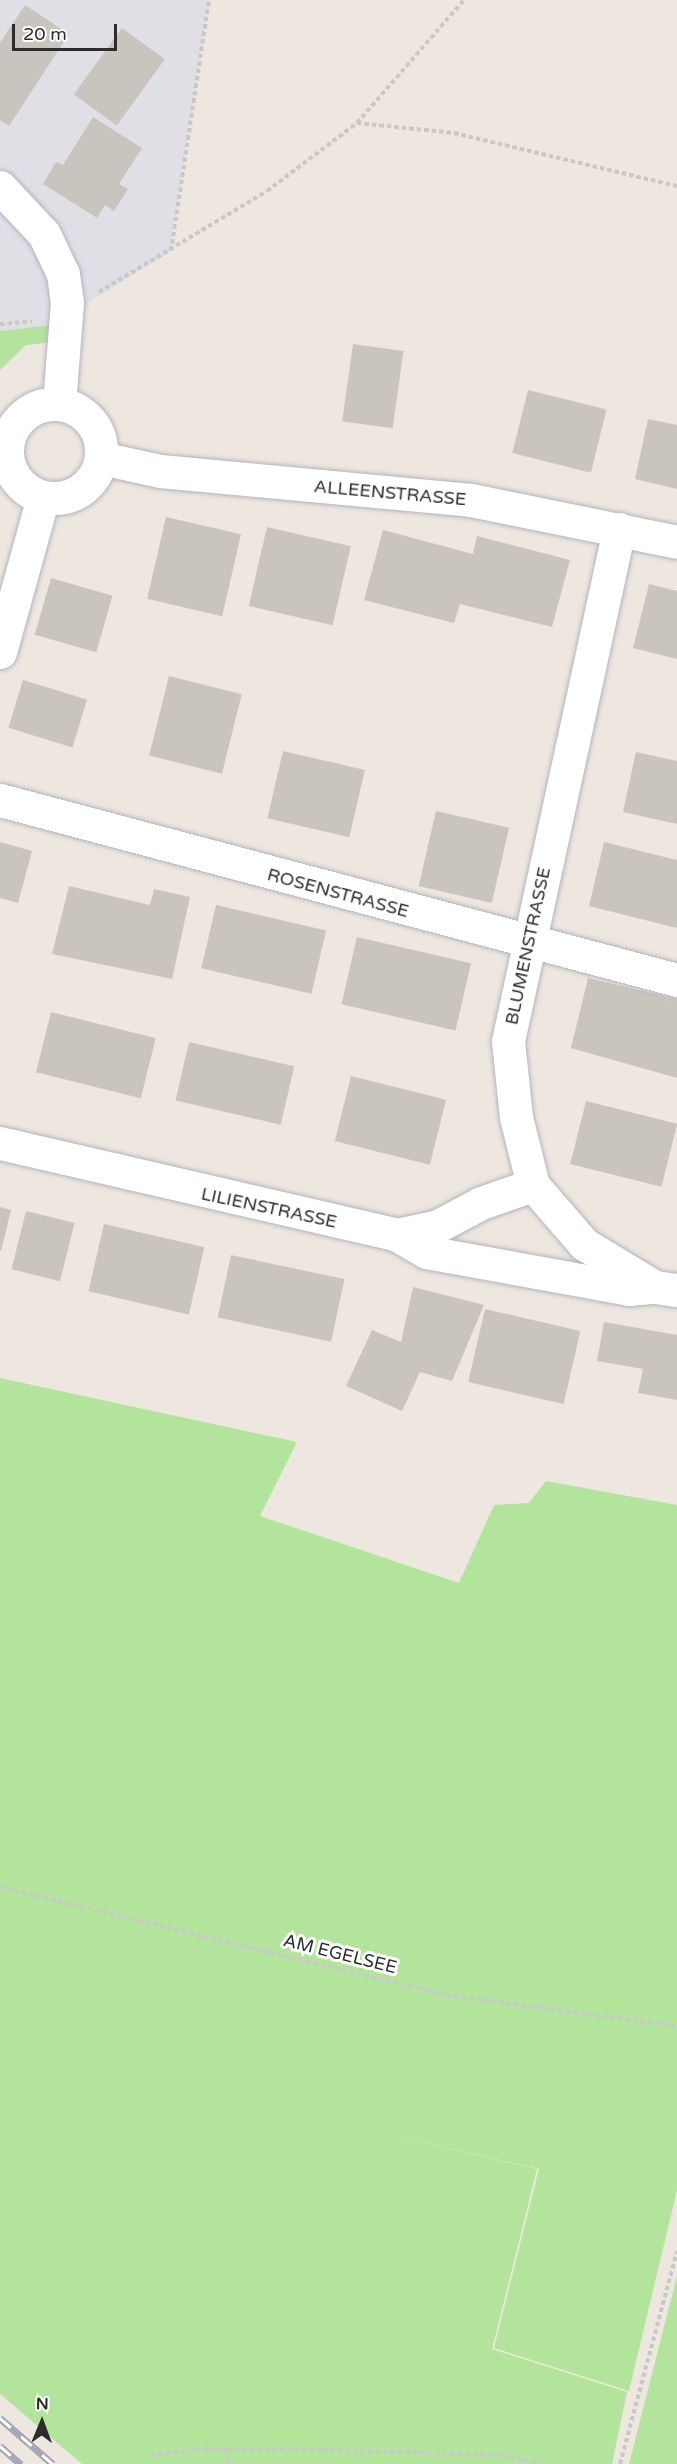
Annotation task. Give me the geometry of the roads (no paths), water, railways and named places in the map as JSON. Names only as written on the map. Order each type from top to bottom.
[{"type":"street","points":[[0,187],[44,234],[63,274],[67,309],[59,404]]},
{"type":"street","points":[[59,404],[90,419],[99,433],[101,458],[92,480],[80,491],[43,497],[12,474],[3,444],[20,418],[32,408],[59,404]]},
{"type":"street","name":"ALLEENSTRASSE","points":[[101,458],[160,471],[471,500],[677,542]]},
{"type":"street","points":[[0,652],[43,497]]},
{"type":"street","name":"BLUMENSTRASSE","points":[[619,529],[527,944],[508,1041],[516,1117],[533,1185],[584,1244],[666,1288]]},
{"type":"street","name":"ROSENSTRASSE","points":[[0,800],[527,944],[677,980]]},
{"type":"street","name":"LILIENSTRASSE","points":[[0,1143],[397,1235],[436,1227],[533,1185]]},
{"type":"street","points":[[397,1235],[426,1252],[629,1289],[666,1288]]},
{"type":"railway","points":[[0,2418],[53,2464]]},
{"type":"railway","points":[[0,2446],[21,2464]]}]
